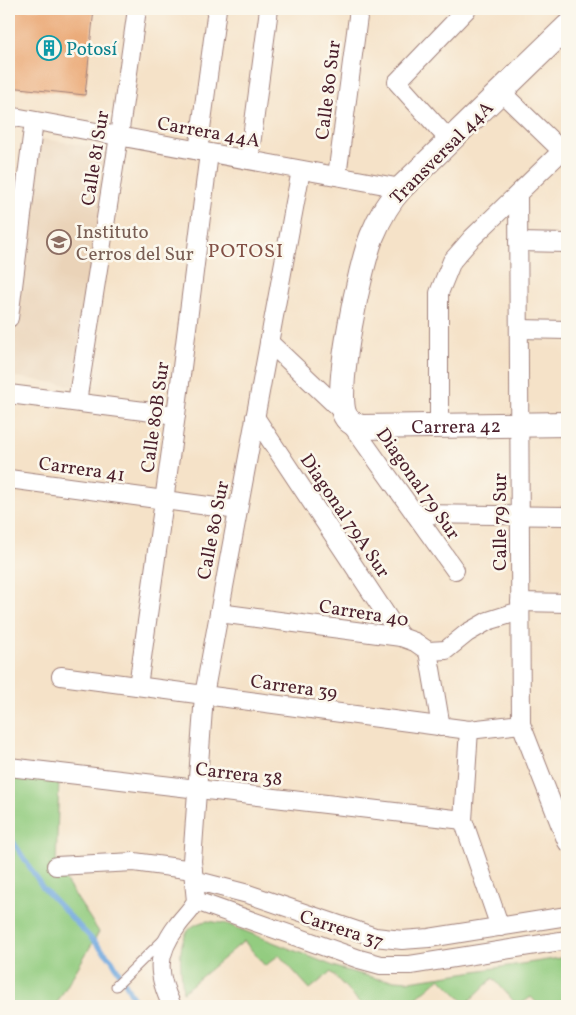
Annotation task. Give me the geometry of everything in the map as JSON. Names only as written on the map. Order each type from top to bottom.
[{"type":"street","name":"Calle 81 Sur","points":[[77,402],[137,9]]},
{"type":"street","name":"Calle 80B Sur","points":[[138,686],[176,414],[217,9]]},
{"type":"street","points":[[248,160],[269,9]]},
{"type":"street","name":"Calle 80 Sur","points":[[337,176],[359,9]]},
{"type":"street","points":[[450,141],[397,82],[467,9]]},
{"type":"street","name":"Transversal 44A","points":[[346,417],[342,382],[361,272],[378,222],[401,188],[567,27]]},
{"type":"street","points":[[439,426],[439,293],[452,262],[472,238],[565,150],[501,92]]},
{"type":"street","name":"Carrera 44A","points":[[9,116],[401,188]]},
{"type":"street","points":[[9,318],[34,121]]},
{"type":"street","name":"Calle 80 Sur","points":[[196,901],[194,875],[197,789],[204,695],[301,170]]},
{"type":"street","name":"Calle 79 Sur","points":[[518,194],[521,724],[567,842]]},
{"type":"street","points":[[518,242],[567,243]]},
{"type":"street","points":[[519,329],[567,330]]},
{"type":"street","name":"Diagonal 79 Sur","points":[[269,342],[346,417],[455,570]]},
{"type":"street","points":[[9,394],[176,414]]},
{"type":"street","name":"Diagonal 79A Sur","points":[[255,417],[401,637]]},
{"type":"street","name":"Carrera 42","points":[[346,417],[361,427],[372,428],[519,423],[567,424]]},
{"type":"street","name":"Carrera 41","points":[[9,479],[238,510]]},
{"type":"street","points":[[415,514],[567,516]]},
{"type":"street","points":[[441,727],[428,651],[446,650],[488,621],[520,607],[567,603]]},
{"type":"street","name":"Carrera 40","points":[[219,613],[401,637],[415,642],[428,651]]},
{"type":"street","name":"Carrera 39","points":[[62,676],[468,730],[521,724]]},
{"type":"street","points":[[468,730],[463,820],[500,927]]},
{"type":"street","name":"Carrera 38","points":[[9,767],[463,820]]},
{"type":"street","name":"Carrera 37","points":[[56,866],[134,862],[194,875],[375,937],[402,940],[428,938],[567,916]]},
{"type":"street","points":[[172,1006],[163,988],[160,966],[162,949],[196,901]]},
{"type":"street","name":"Carrera 37","points":[[196,901],[359,959],[381,965],[410,966],[567,940]]},
{"type":"lane","points":[[116,986],[177,926]]},
{"type":"shaded area","name":"Instituto Cerros del Sur","points":[[37,138],[109,149],[74,386],[9,376],[9,335]]},
{"type":"green space","points":[[9,775],[59,779],[56,866],[99,932],[55,1006],[9,1006]]},
{"type":"green space","points":[[208,921],[227,924],[341,969],[379,979],[410,981],[567,957],[567,1006],[540,1006],[531,997],[518,1006],[493,978],[466,1004],[440,978],[407,1006],[363,1006],[331,972],[310,989],[279,955],[265,966],[244,941],[183,992],[181,948],[184,938],[189,930],[197,924]]},
{"type":"building","name":"Potosí","points":[[9,9],[94,9],[85,95],[9,87]]},
{"type":"waterway","points":[[9,835],[43,888],[112,960],[138,1006]]},
{"type":"place","name":"Potosí","points":[[49,48]]},
{"type":"place","name":"Instituto Cerros del Sur","points":[[59,242]]},
{"type":"district","name":"POTOSI","points":[[246,250]]}]
